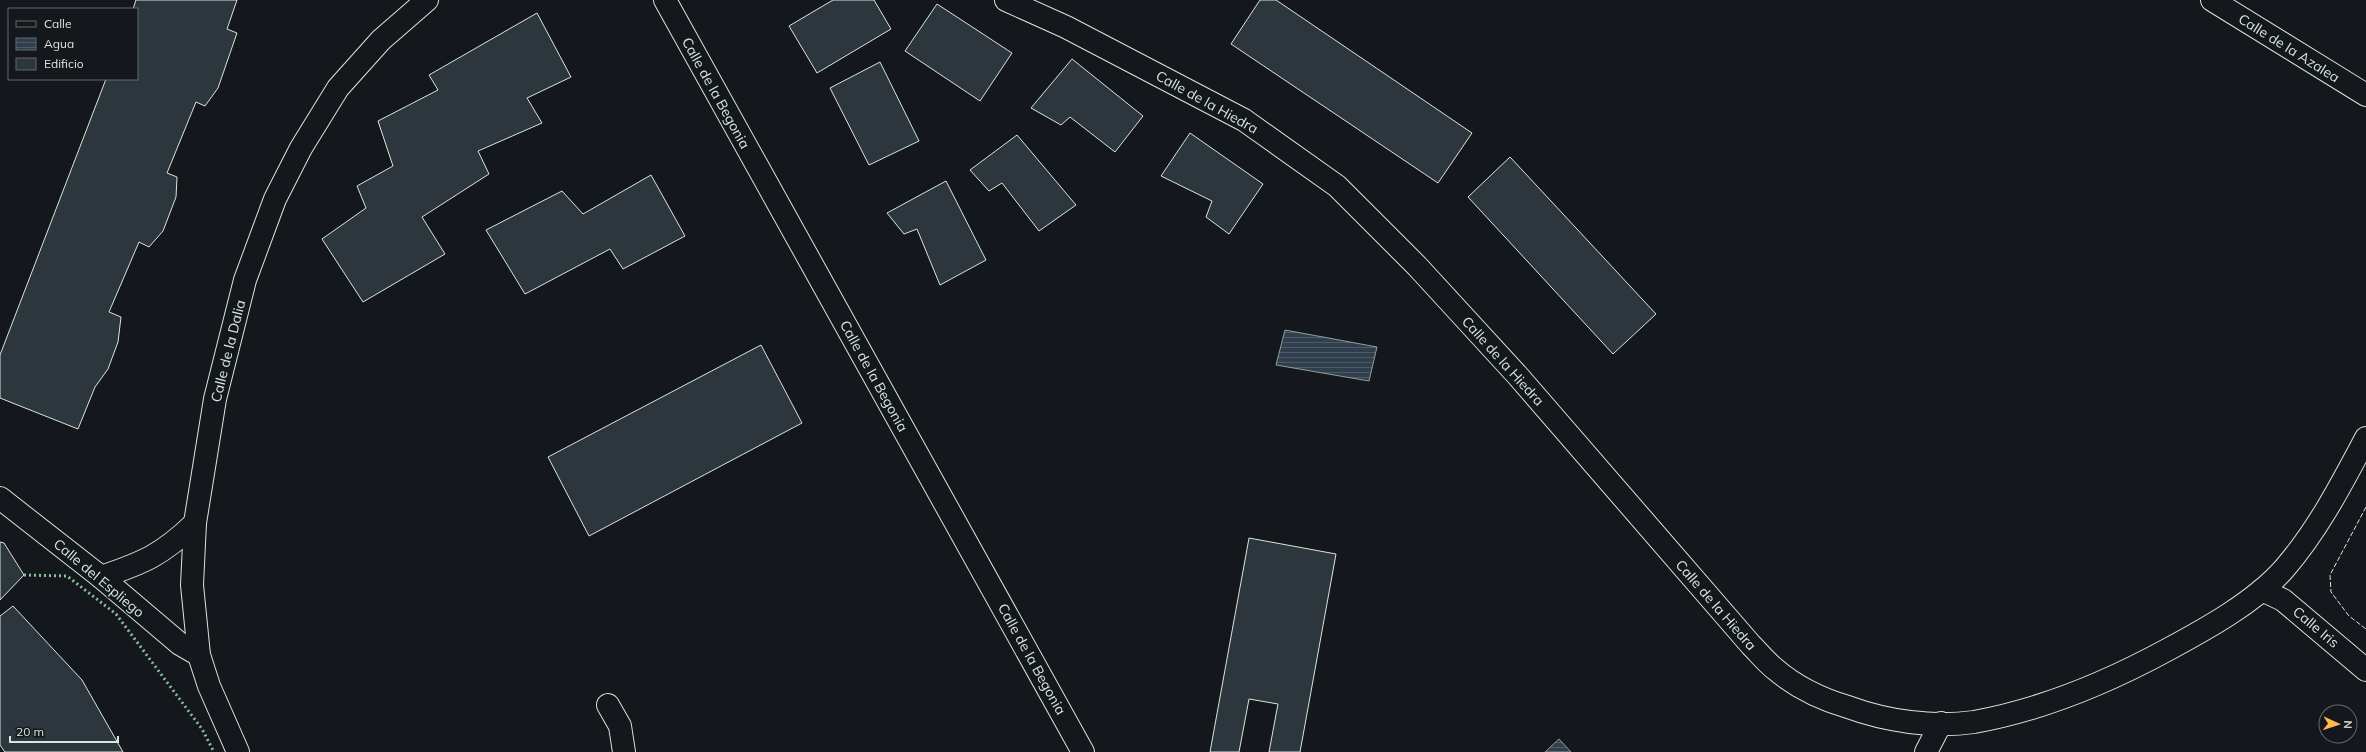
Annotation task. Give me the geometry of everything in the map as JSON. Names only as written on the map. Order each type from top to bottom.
[{"type":"street","name":"Calle de la Dalia","points":[[238,752],[208,686],[199,655],[192,585],[195,523],[217,392],[245,280],[274,199],[301,148],[338,88],[381,40],[427,0]]},
{"type":"street","name":"Calle de la Begonia","points":[[665,0],[1084,752]]},
{"type":"street","name":"Calle de la Hiedra","points":[[1006,0],[1066,27],[1244,120],[1337,186],[1417,266],[1518,376],[1751,645],[1775,670],[1806,691],[1868,715],[1908,721],[1941,723],[1972,722],[2025,710],[2124,673],[2199,632],[2262,590],[2284,569],[2315,528],[2366,438]]},
{"type":"street","name":"Calle de la Azalea","points":[[2212,0],[2366,95]]},
{"type":"street","name":"Calle del Espliego","points":[[0,498],[101,577],[180,644],[199,655]]},
{"type":"street","points":[[101,577],[146,561],[174,543],[195,523]]},
{"type":"street","name":"Calle Iris","points":[[2262,590],[2283,600],[2366,670]]},
{"type":"street","points":[[608,705],[620,726],[624,752]]},
{"type":"street","points":[[1926,752],[1941,723]]},
{"type":"water","points":[[1285,330],[1377,347],[1369,381],[1276,365]]},
{"type":"water","points":[[1559,739],[1571,752],[1545,752]]},
{"type":"building","points":[[136,0],[237,0],[227,29],[237,33],[218,88],[205,106],[196,102],[167,173],[177,177],[176,197],[163,231],[149,247],[139,242],[109,312],[121,317],[118,342],[108,369],[95,387],[78,429],[0,398],[0,355],[106,80],[138,80],[138,8],[133,8]]},
{"type":"building","points":[[833,0],[874,0],[891,29],[817,73],[789,26]]},
{"type":"building","points":[[1260,0],[1276,0],[1472,133],[1438,183],[1231,44]]},
{"type":"building","points":[[937,4],[1012,53],[980,101],[905,51]]},
{"type":"building","points":[[537,13],[571,77],[527,98],[542,123],[478,151],[489,174],[422,217],[445,254],[363,302],[322,239],[366,208],[357,186],[393,166],[378,121],[438,90],[429,75]]},
{"type":"building","points":[[1072,59],[1143,116],[1115,152],[1070,117],[1061,125],[1031,108]]},
{"type":"building","points":[[880,62],[919,141],[869,165],[830,88]]},
{"type":"building","points":[[1190,133],[1263,184],[1229,234],[1206,217],[1212,201],[1161,176]]},
{"type":"building","points":[[1017,135],[1076,205],[1039,231],[1002,183],[989,191],[970,170]]},
{"type":"building","points":[[1510,157],[1656,314],[1613,354],[1468,197]]},
{"type":"building","points":[[651,175],[685,236],[623,269],[610,249],[525,294],[486,230],[562,191],[583,214]]},
{"type":"building","points":[[946,181],[986,260],[940,285],[917,229],[904,234],[887,213]]},
{"type":"building","points":[[761,345],[802,423],[589,536],[548,457]]},
{"type":"building","points":[[1249,538],[1336,554],[1300,752],[1269,752],[1278,704],[1249,699],[1239,752],[1210,752]]},
{"type":"building","points":[[0,542],[4,543],[24,575],[0,600]]},
{"type":"building","points":[[13,606],[82,680],[123,752],[5,752],[0,745],[0,616]]},
{"type":"hedge","points":[[24,575],[67,576],[116,614],[202,729],[214,752]]},
{"type":"fence","points":[[2366,507],[2330,575],[2331,592],[2349,616],[2366,629]]}]
